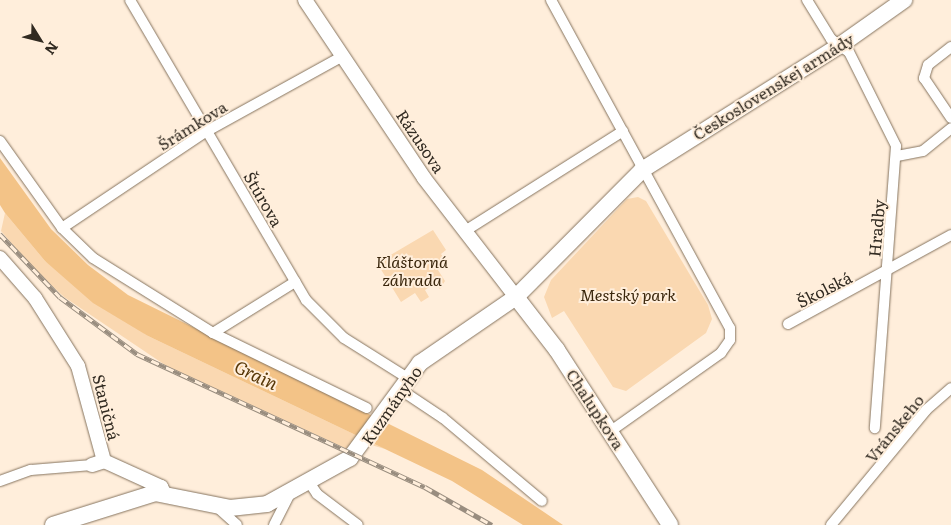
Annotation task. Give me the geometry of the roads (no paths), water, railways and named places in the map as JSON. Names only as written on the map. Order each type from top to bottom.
[{"type":"main road","name":"Rázusova","points":[[305,0],[465,231],[516,297]]},
{"type":"main road","name":"Československej armády","points":[[516,297],[642,170],[839,46],[904,0]]},
{"type":"main road","name":"Staničná","points":[[0,258],[35,298],[78,366],[98,463],[161,487],[164,493]]},
{"type":"main road","name":"Kuzmányho","points":[[164,493],[216,506],[256,506],[290,494],[363,445],[405,385],[430,355],[516,297]]},
{"type":"main road","name":"Chalupkova","points":[[516,297],[611,431],[670,525]]},
{"type":"main road","points":[[53,525],[112,504],[164,493]]},
{"type":"street","name":"Štúrova","points":[[130,0],[295,282],[333,328],[405,385],[542,501]]},
{"type":"street","points":[[551,0],[624,131],[642,170],[728,322],[730,340],[721,354],[611,431]]},
{"type":"street","name":"Hradby","points":[[807,0],[839,46],[849,52],[897,156],[875,428]]},
{"type":"street","points":[[951,48],[928,65],[924,78],[951,118]]},
{"type":"street","name":"Šrámkova","points":[[62,228],[208,131],[343,56]]},
{"type":"street","points":[[897,156],[922,151],[951,128]]},
{"type":"street","points":[[465,231],[624,131]]},
{"type":"street","points":[[0,141],[62,228],[93,258],[213,333],[367,408]]},
{"type":"street","name":"Školská","points":[[788,324],[887,274],[951,235]]},
{"type":"street","points":[[213,333],[295,282]]},
{"type":"street","name":"Vránskeho","points":[[831,525],[864,489],[926,410],[951,388]]},
{"type":"street","points":[[0,481],[31,470],[98,463]]},
{"type":"street","points":[[309,482],[316,494],[358,525]]},
{"type":"street","points":[[274,525],[290,494]]},
{"type":"street","points":[[216,506],[237,525]]},
{"type":"water","name":"Grain","points":[[0,158],[51,229],[88,265],[128,295],[482,470],[563,525],[523,525],[452,481],[148,336],[93,303],[45,261],[5,213],[0,205]]},
{"type":"railway","points":[[0,234],[60,297],[137,354],[425,487],[492,525]]},
{"type":"park label","name":"Kláštorná záhrada","points":[[412,270]]},
{"type":"park label","name":"Mestský park","points":[[628,294]]}]
